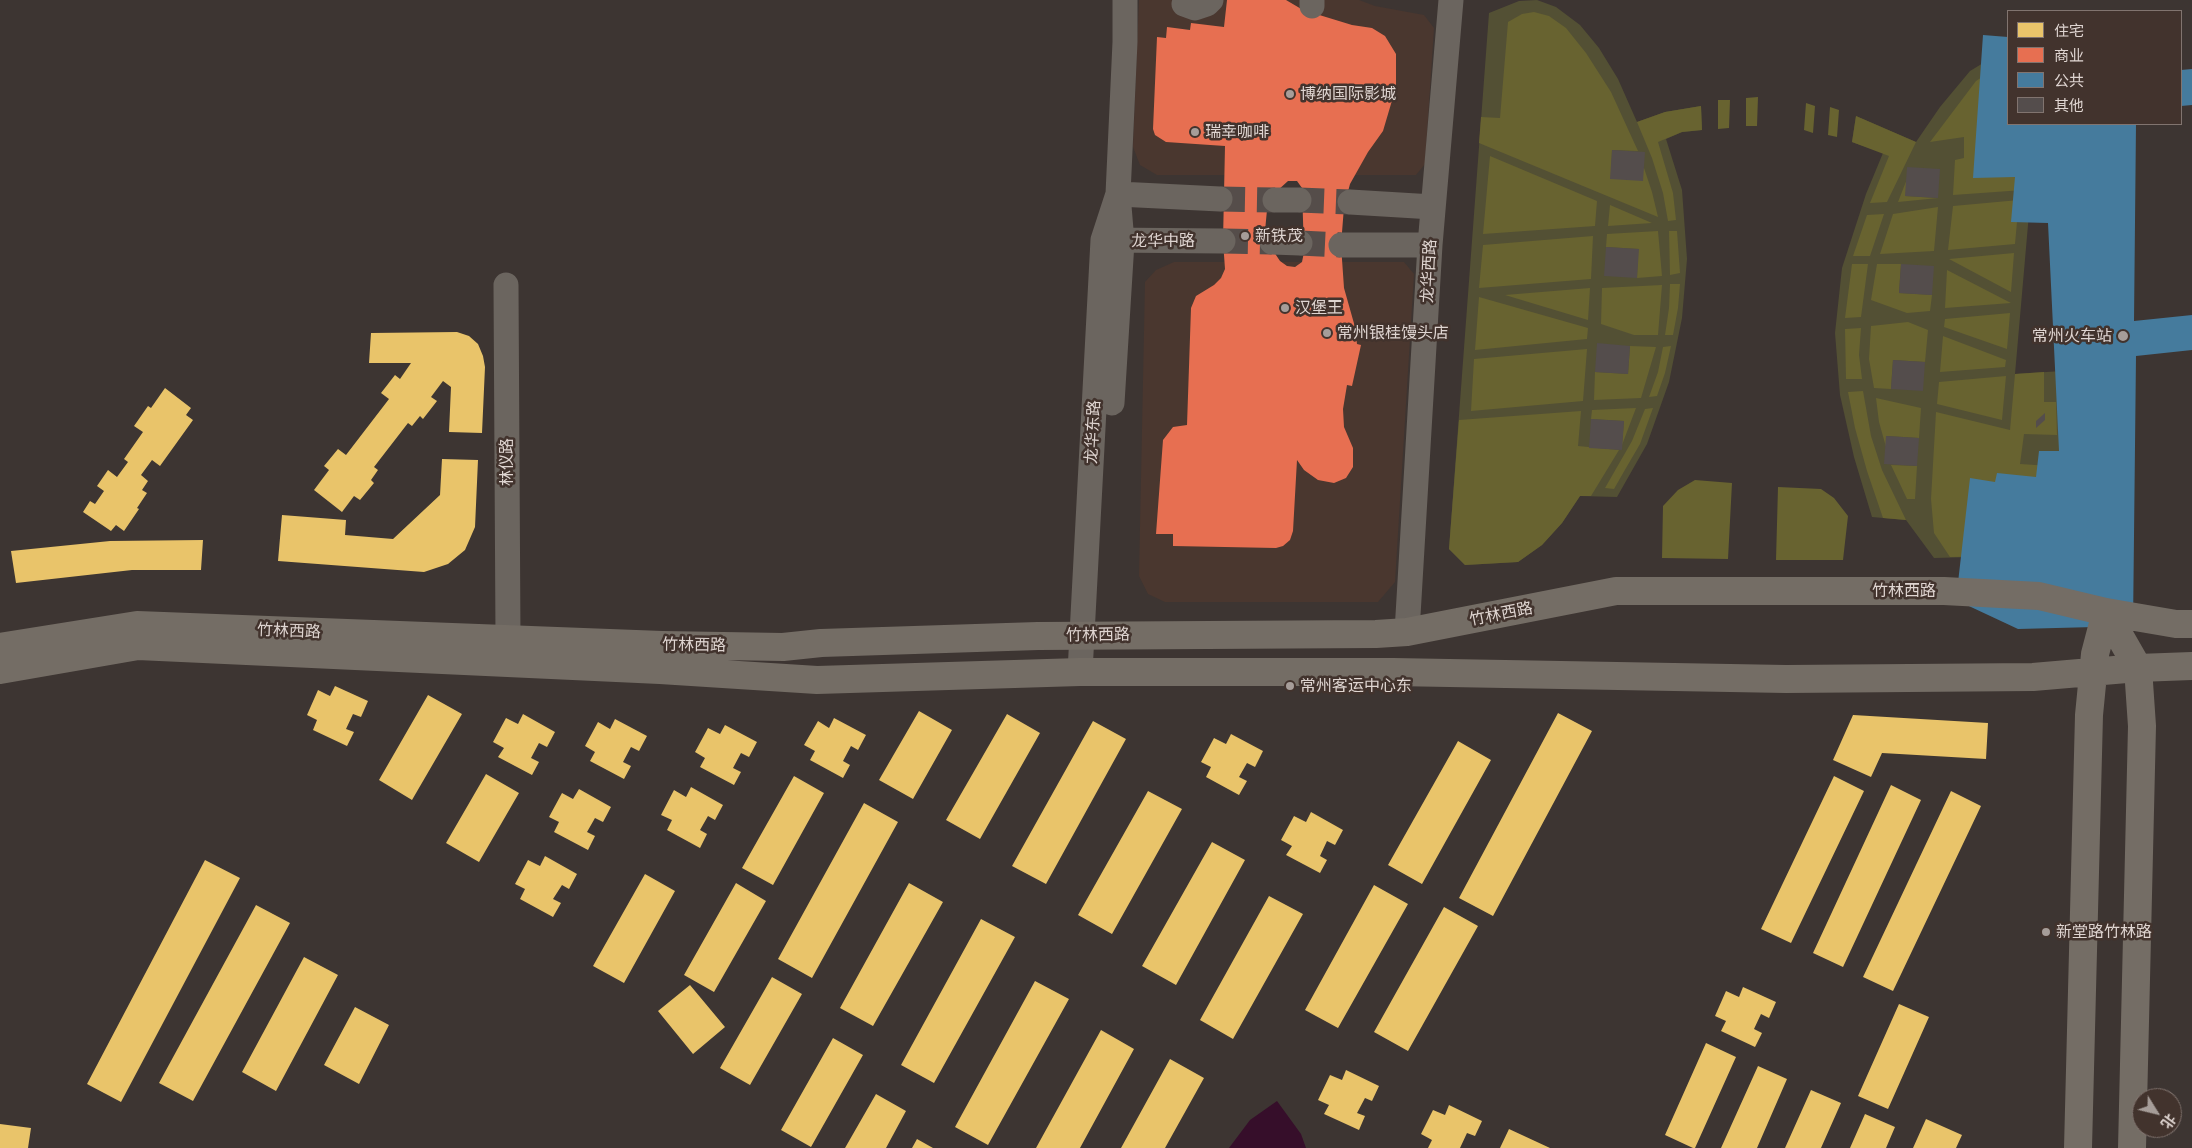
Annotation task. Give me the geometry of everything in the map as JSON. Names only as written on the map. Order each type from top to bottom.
[{"type":"main road","name":"竹林西路","points":[[0,648],[137,625],[662,645],[782,647],[831,642],[1089,635],[1376,634],[1407,632],[1616,591],[1953,592],[2039,596],[2106,612],[2176,624],[2192,624]]},
{"type":"main road","points":[[2078,1148],[2089,715],[2094,663],[2106,612]]},
{"type":"main road","points":[[2106,612],[2138,668],[2142,726],[2132,1148]]},
{"type":"main road","name":"竹林西路","points":[[0,670],[138,646],[818,680],[1088,672],[1393,672],[1786,679],[2033,677],[2094,663],[2138,668],[2192,666]]},
{"type":"street","name":"龙华东路","points":[[1088,672],[1112,241],[1118,194],[1125,42],[1125,0]]},
{"type":"street","points":[[1184,4],[1195,8],[1207,4],[1211,0]]},
{"type":"street","name":"龙华西路","points":[[1407,632],[1430,246],[1451,0]]},
{"type":"street","points":[[1118,194],[1220,198]]},
{"type":"street","points":[[1350,202],[1433,207]]},
{"type":"street","name":"龙华中路","points":[[1112,241],[1223,241]]},
{"type":"street","points":[[1272,242],[1300,243]]},
{"type":"street","points":[[1341,245],[1430,246]]},
{"type":"street","name":"林仪路","points":[[506,285],[508,639]]},
{"type":"shaded area","points":[[1139,0],[1359,0],[1375,6],[1424,15],[1434,28],[1425,164],[1416,175],[1157,175],[1140,165],[1133,147]]},
{"type":"shaded area","points":[[1537,0],[1556,7],[1580,25],[1599,48],[1618,79],[1637,122],[1665,112],[1701,106],[1702,130],[1682,132],[1666,139],[1682,190],[1687,259],[1682,318],[1669,382],[1647,444],[1617,497],[1580,496],[1562,523],[1542,545],[1518,562],[1465,565],[1449,549],[1489,13],[1519,1]]},
{"type":"shaded area","points":[[1534,12],[1549,16],[1566,28],[1586,53],[1611,92],[1638,151],[1612,150],[1611,179],[1644,168],[1658,217],[1479,143],[1481,117],[1500,118],[1508,22],[1522,14]]},
{"type":"shaded area","points":[[2007,49],[2007,125],[2078,125],[2030,202],[2015,374],[2078,370],[2092,554],[1934,558],[1906,520],[1872,517],[1854,457],[1840,395],[1835,333],[1842,268],[1866,194],[1883,153],[1852,142],[1856,116],[1916,142],[1940,107],[1970,71]]},
{"type":"shaded area","points":[[2007,61],[2007,125],[2079,125],[2080,186],[1953,195],[1955,160],[1964,158],[1964,137],[1930,142],[1976,81]]},
{"type":"shaded area","points":[[1758,97],[1757,126],[1746,126],[1746,98]]},
{"type":"shaded area","points":[[1718,100],[1730,100],[1729,128],[1718,129]]},
{"type":"shaded area","points":[[1806,103],[1815,106],[1813,133],[1804,130]]},
{"type":"shaded area","points":[[1701,106],[1702,130],[1682,132],[1658,142],[1673,193],[1676,220],[1668,221],[1663,193],[1652,158],[1637,122],[1665,112]]},
{"type":"shaded area","points":[[1830,107],[1839,110],[1837,137],[1828,135]]},
{"type":"shaded area","points":[[1856,116],[1916,142],[1887,202],[1870,203],[1889,156],[1852,142]]},
{"type":"shaded area","points":[[1490,156],[1597,201],[1595,226],[1483,234]]},
{"type":"shaded area","points":[[1907,179],[1906,196],[1938,198],[1898,202]]},
{"type":"shaded area","points":[[2019,200],[2015,244],[1948,250],[1953,206]]},
{"type":"shaded area","points":[[1610,205],[1652,223],[1608,226]]},
{"type":"shaded area","points":[[1938,207],[1934,251],[1880,254],[1893,214]]},
{"type":"shaded area","points":[[1884,214],[1870,256],[1853,256],[1867,215]]},
{"type":"shaded area","points":[[1658,231],[1662,276],[1637,278],[1638,249],[1606,247],[1607,234]]},
{"type":"shaded area","points":[[1669,231],[1677,231],[1680,273],[1670,275]]},
{"type":"shaded area","points":[[1593,236],[1591,279],[1479,288],[1483,245]]},
{"type":"shaded area","points":[[2014,253],[2011,292],[1949,259]]},
{"type":"shaded area","points":[[1174,262],[1404,262],[1414,274],[1395,582],[1378,602],[1165,602],[1148,594],[1139,576],[1145,282],[1156,270]]},
{"type":"shaded area","points":[[1852,264],[1868,264],[1861,317],[1845,318]]},
{"type":"shaded area","points":[[1877,264],[1901,264],[1899,293],[1932,295],[1930,311],[1907,313],[1871,300]]},
{"type":"shaded area","points":[[1947,270],[2011,303],[1945,308]]},
{"type":"shaded area","points":[[1670,284],[1680,284],[1678,308],[1673,335],[1665,335],[1669,308]]},
{"type":"shaded area","points":[[1662,285],[1658,335],[1634,335],[1601,324],[1602,288]]},
{"type":"shaded area","points":[[1590,288],[1588,320],[1505,295]]},
{"type":"shaded area","points":[[1479,297],[1588,328],[1587,339],[1475,350]]},
{"type":"shaded area","points":[[2010,313],[2007,349],[1944,327],[1945,319]]},
{"type":"shaded area","points":[[1908,322],[1928,330],[1925,362],[1893,360],[1891,389],[1874,388],[1869,359],[1871,326]]},
{"type":"shaded area","points":[[1861,328],[1859,355],[1862,379],[1846,379],[1845,329]]},
{"type":"shaded area","points":[[1943,336],[2006,360],[2005,367],[1940,372]]},
{"type":"shaded area","points":[[1630,346],[1656,347],[1641,398],[1594,400],[1595,372],[1628,374]]},
{"type":"shaded area","points":[[1671,346],[1665,373],[1657,396],[1649,397],[1658,372],[1663,347]]},
{"type":"shaded area","points":[[1587,349],[1583,401],[1471,411],[1474,359]]},
{"type":"shaded area","points":[[2044,372],[2044,402],[2056,402],[2057,435],[2024,434],[2020,464],[2066,467],[2070,555],[1950,557],[1934,533],[1931,499],[1936,412],[2010,430],[2015,374]]},
{"type":"shaded area","points":[[2006,376],[2002,420],[1937,404],[1939,382]]},
{"type":"shaded area","points":[[1863,391],[1871,436],[1882,470],[1906,520],[1883,518],[1867,471],[1855,428],[1848,392]]},
{"type":"shaded area","points":[[1876,398],[1921,408],[1919,438],[1887,436],[1886,447],[1879,422]]},
{"type":"shaded area","points":[[1636,408],[1622,445],[1624,421],[1591,419],[1592,410]]},
{"type":"shaded area","points":[[1653,408],[1640,444],[1614,489],[1605,488],[1632,441],[1645,409]]},
{"type":"shaded area","points":[[1581,411],[1578,446],[1619,450],[1591,496],[1580,496],[1562,523],[1542,545],[1518,562],[1465,565],[1449,549],[1459,420]]},
{"type":"shaded area","points":[[1891,465],[1917,466],[1915,499],[1907,499]]},
{"type":"shaded area","points":[[1695,480],[1732,483],[1728,559],[1662,558],[1663,506],[1678,490]]},
{"type":"shaded area","points":[[1778,487],[1821,489],[1834,498],[1848,516],[1843,560],[1776,560]]},
{"type":"shaded area","points":[[1277,1101],[1301,1134],[1306,1148],[1229,1148],[1250,1120]]},
{"type":"building: 住宅","points":[[457,332],[469,336],[478,344],[483,356],[485,367],[482,433],[449,432],[451,387],[443,381],[431,397],[437,401],[423,419],[420,416],[412,426],[408,423],[374,467],[378,470],[371,480],[374,483],[360,500],[354,496],[342,512],[314,490],[329,470],[324,466],[338,449],[346,455],[389,399],[381,393],[395,375],[400,379],[411,363],[369,363],[371,333]]},
{"type":"building: 住宅","points":[[165,388],[191,408],[186,415],[193,420],[160,466],[152,460],[141,475],[148,481],[142,490],[147,493],[124,531],[116,525],[111,531],[83,512],[90,501],[95,504],[104,491],[97,486],[108,470],[117,477],[128,462],[124,459],[143,432],[134,426],[148,406],[151,408]]},
{"type":"building: 住宅","points":[[442,459],[478,460],[475,527],[465,550],[448,564],[424,572],[278,561],[282,515],[346,520],[345,535],[393,539],[440,495]]},
{"type":"building: 住宅","points":[[203,540],[201,570],[132,570],[16,583],[11,551],[110,541]]},
{"type":"building: 住宅","points":[[335,686],[368,701],[361,717],[353,714],[346,729],[354,732],[347,746],[313,730],[317,720],[307,715],[318,690],[330,696]]},
{"type":"building: 住宅","points":[[428,695],[462,714],[412,800],[379,780]]},
{"type":"building: 住宅","points":[[919,711],[952,730],[913,799],[879,780]]},
{"type":"building: 住宅","points":[[1558,713],[1592,731],[1493,916],[1459,898]]},
{"type":"building: 住宅","points":[[523,714],[555,732],[547,747],[539,743],[531,758],[539,762],[532,775],[498,757],[504,748],[493,742],[506,718],[518,724]]},
{"type":"building: 住宅","points":[[1007,714],[1040,733],[980,839],[946,820]]},
{"type":"building: 住宅","points":[[1853,715],[1988,723],[1986,759],[1882,753],[1871,777],[1833,760]]},
{"type":"building: 住宅","points":[[834,718],[866,735],[858,750],[851,746],[843,761],[850,765],[843,778],[810,760],[815,751],[804,745],[818,721],[829,728]]},
{"type":"building: 住宅","points":[[615,719],[647,736],[639,751],[631,747],[623,762],[631,766],[624,779],[590,761],[595,752],[585,746],[598,722],[610,729]]},
{"type":"building: 住宅","points":[[1093,721],[1126,739],[1046,884],[1012,866]]},
{"type":"building: 住宅","points":[[725,725],[757,742],[749,757],[741,753],[733,768],[741,772],[734,785],[700,767],[705,758],[695,752],[708,728],[720,734]]},
{"type":"building: 住宅","points":[[1231,734],[1263,751],[1255,767],[1247,763],[1239,777],[1247,781],[1239,795],[1206,777],[1211,767],[1201,762],[1214,738],[1226,744]]},
{"type":"building: 住宅","points":[[1458,741],[1491,760],[1422,884],[1388,865]]},
{"type":"building: 住宅","points":[[486,774],[519,793],[479,862],[446,843]]},
{"type":"building: 住宅","points":[[794,776],[824,793],[773,885],[742,868]]},
{"type":"building: 住宅","points":[[1834,776],[1864,791],[1791,943],[1761,929]]},
{"type":"building: 住宅","points":[[1891,785],[1921,800],[1843,967],[1813,953]]},
{"type":"building: 住宅","points":[[691,787],[723,805],[715,820],[708,816],[700,830],[707,834],[700,848],[667,830],[672,820],[661,815],[674,790],[686,797]]},
{"type":"building: 住宅","points":[[579,789],[611,807],[603,822],[595,818],[587,832],[595,836],[588,850],[554,832],[559,822],[549,817],[562,793],[573,799]]},
{"type":"building: 住宅","points":[[1148,791],[1182,809],[1112,934],[1078,915]]},
{"type":"building: 住宅","points":[[1951,791],[1981,806],[1893,991],[1863,977]]},
{"type":"building: 住宅","points":[[864,803],[898,822],[812,978],[778,959]]},
{"type":"building: 住宅","points":[[1311,812],[1343,830],[1335,845],[1327,841],[1320,856],[1327,860],[1320,873],[1286,855],[1292,846],[1281,840],[1294,816],[1306,822]]},
{"type":"building: 住宅","points":[[1212,842],[1245,860],[1176,985],[1142,966]]},
{"type":"building: 住宅","points":[[545,856],[577,874],[569,889],[562,885],[553,899],[561,903],[553,917],[520,899],[525,889],[515,884],[528,860],[540,866]]},
{"type":"building: 住宅","points":[[205,860],[240,878],[121,1102],[87,1084]]},
{"type":"building: 住宅","points":[[645,874],[675,891],[624,983],[593,966]]},
{"type":"building: 住宅","points":[[736,883],[766,901],[714,992],[684,975]]},
{"type":"building: 住宅","points":[[909,883],[943,902],[873,1026],[840,1008]]},
{"type":"building: 住宅","points":[[1374,885],[1408,904],[1338,1028],[1305,1010]]},
{"type":"building: 住宅","points":[[1269,896],[1303,914],[1233,1039],[1200,1020]]},
{"type":"building: 住宅","points":[[256,905],[290,923],[193,1101],[159,1083]]},
{"type":"building: 住宅","points":[[1444,907],[1478,926],[1408,1051],[1374,1032]]},
{"type":"building: 住宅","points":[[981,919],[1015,937],[934,1083],[901,1065]]},
{"type":"building: 住宅","points":[[304,957],[338,975],[276,1091],[242,1072]]},
{"type":"building: 住宅","points":[[772,977],[802,994],[750,1085],[720,1068]]},
{"type":"building: 住宅","points":[[1035,981],[1069,999],[988,1145],[955,1127]]},
{"type":"building: 住宅","points":[[690,985],[725,1027],[693,1054],[658,1011]]},
{"type":"building: 住宅","points":[[1743,987],[1776,1002],[1769,1018],[1761,1014],[1754,1029],[1762,1033],[1755,1047],[1721,1031],[1726,1021],[1715,1016],[1726,991],[1739,997]]},
{"type":"building: 住宅","points":[[1899,1004],[1929,1017],[1888,1109],[1858,1096]]},
{"type":"building: 住宅","points":[[355,1007],[389,1025],[359,1084],[324,1065]]},
{"type":"building: 住宅","points":[[1101,1030],[1134,1049],[1080,1148],[1036,1148]]},
{"type":"building: 住宅","points":[[833,1038],[863,1055],[811,1147],[781,1130]]},
{"type":"building: 住宅","points":[[1706,1043],[1736,1057],[1695,1148],[1693,1148],[1665,1135]]},
{"type":"building: 住宅","points":[[1170,1059],[1204,1078],[1165,1148],[1121,1148]]},
{"type":"building: 住宅","points":[[1758,1066],[1787,1079],[1757,1148],[1721,1148]]},
{"type":"building: 住宅","points":[[1346,1070],[1379,1086],[1372,1101],[1365,1098],[1357,1113],[1365,1116],[1359,1130],[1324,1114],[1329,1105],[1318,1100],[1330,1075],[1342,1080]]},
{"type":"building: 住宅","points":[[1811,1090],[1841,1103],[1821,1148],[1785,1148]]},
{"type":"building: 住宅","points":[[876,1094],[906,1111],[886,1148],[845,1148]]},
{"type":"building: 住宅","points":[[1449,1105],[1482,1121],[1475,1136],[1467,1133],[1460,1148],[1428,1148],[1432,1140],[1421,1134],[1433,1110],[1445,1115]]},
{"type":"building: 住宅","points":[[1865,1114],[1895,1127],[1886,1148],[1850,1148]]},
{"type":"building: 住宅","points":[[1926,1119],[1962,1135],[1956,1148],[1913,1148]]},
{"type":"building: 住宅","points":[[0,1124],[31,1128],[28,1148],[0,1148]]},
{"type":"building: 住宅","points":[[1509,1129],[1550,1148],[1500,1148]]},
{"type":"building: 住宅","points":[[917,1139],[933,1148],[912,1148]]},
{"type":"building: 商业","name":"新铁茂","points":[[1227,0],[1286,0],[1303,10],[1352,25],[1372,28],[1385,36],[1396,54],[1396,87],[1383,131],[1368,152],[1350,184],[1344,207],[1341,245],[1344,288],[1355,327],[1357,344],[1361,345],[1352,386],[1347,385],[1343,409],[1344,427],[1353,448],[1353,467],[1346,478],[1334,483],[1318,480],[1304,470],[1297,460],[1293,531],[1290,540],[1283,546],[1276,548],[1173,546],[1173,534],[1156,534],[1163,440],[1173,427],[1187,425],[1191,308],[1196,296],[1214,285],[1221,278],[1225,269],[1223,241],[1225,146],[1166,142],[1155,135],[1153,129],[1157,37],[1166,38],[1167,27],[1190,30],[1191,23],[1224,27]],"holes":[[[1288,181],[1297,181],[1302,188],[1304,252],[1302,262],[1295,267],[1287,266],[1280,261],[1270,246],[1265,231],[1267,210],[1277,191]]]},
{"type":"building: 公共","name":"常州火车站","points":[[1983,35],[2007,37],[2007,125],[2136,125],[2134,321],[2192,315],[2192,350],[2136,356],[2133,626],[2018,629],[1956,600],[1970,478],[1995,482],[1997,473],[2036,477],[2039,451],[2059,451],[2048,223],[2011,222],[2015,177],[1973,178]]},
{"type":"building: 公共","points":[[2192,69],[2192,105],[2182,106],[2182,70]]},
{"type":"building: 其他","points":[[1612,150],[1645,152],[1643,181],[1610,179]]},
{"type":"building: 其他","points":[[1907,167],[1940,169],[1938,198],[1905,196]]},
{"type":"building: 其他","points":[[1606,247],[1639,249],[1637,278],[1604,276]]},
{"type":"building: 其他","points":[[1901,264],[1934,266],[1932,295],[1899,293]]},
{"type":"building: 其他","points":[[1597,343],[1630,346],[1628,374],[1595,372]]},
{"type":"building: 其他","points":[[1893,360],[1925,362],[1923,391],[1891,389]]},
{"type":"building: 其他","points":[[2045,413],[2045,420],[2036,428],[2036,421]]},
{"type":"building: 其他","points":[[1591,419],[1624,421],[1622,450],[1589,448]]},
{"type":"building: 其他","points":[[1886,436],[1919,438],[1917,466],[1884,464]]},
{"type":"tunnel","points":[[1220,199],[1275,200]]},
{"type":"tunnel","points":[[1299,200],[1350,202]]},
{"type":"tunnel","points":[[1223,241],[1272,242]]},
{"type":"tunnel","points":[[1300,243],[1341,245]]},
{"type":"place","name":"博纳国际影城","points":[[1290,94]]},
{"type":"place","name":"瑞幸咖啡","points":[[1195,132]]},
{"type":"place","name":"新铁茂","points":[[1245,236]]},
{"type":"place","name":"汉堡王","points":[[1285,308]]},
{"type":"place","name":"常州银桂馒头店","points":[[1327,333]]},
{"type":"place","name":"常州火车站","points":[[2123,336]]},
{"type":"place","name":"常州客运中心东","points":[[1290,686]]},
{"type":"place","name":"新堂路竹林路","points":[[2046,932]]}]
